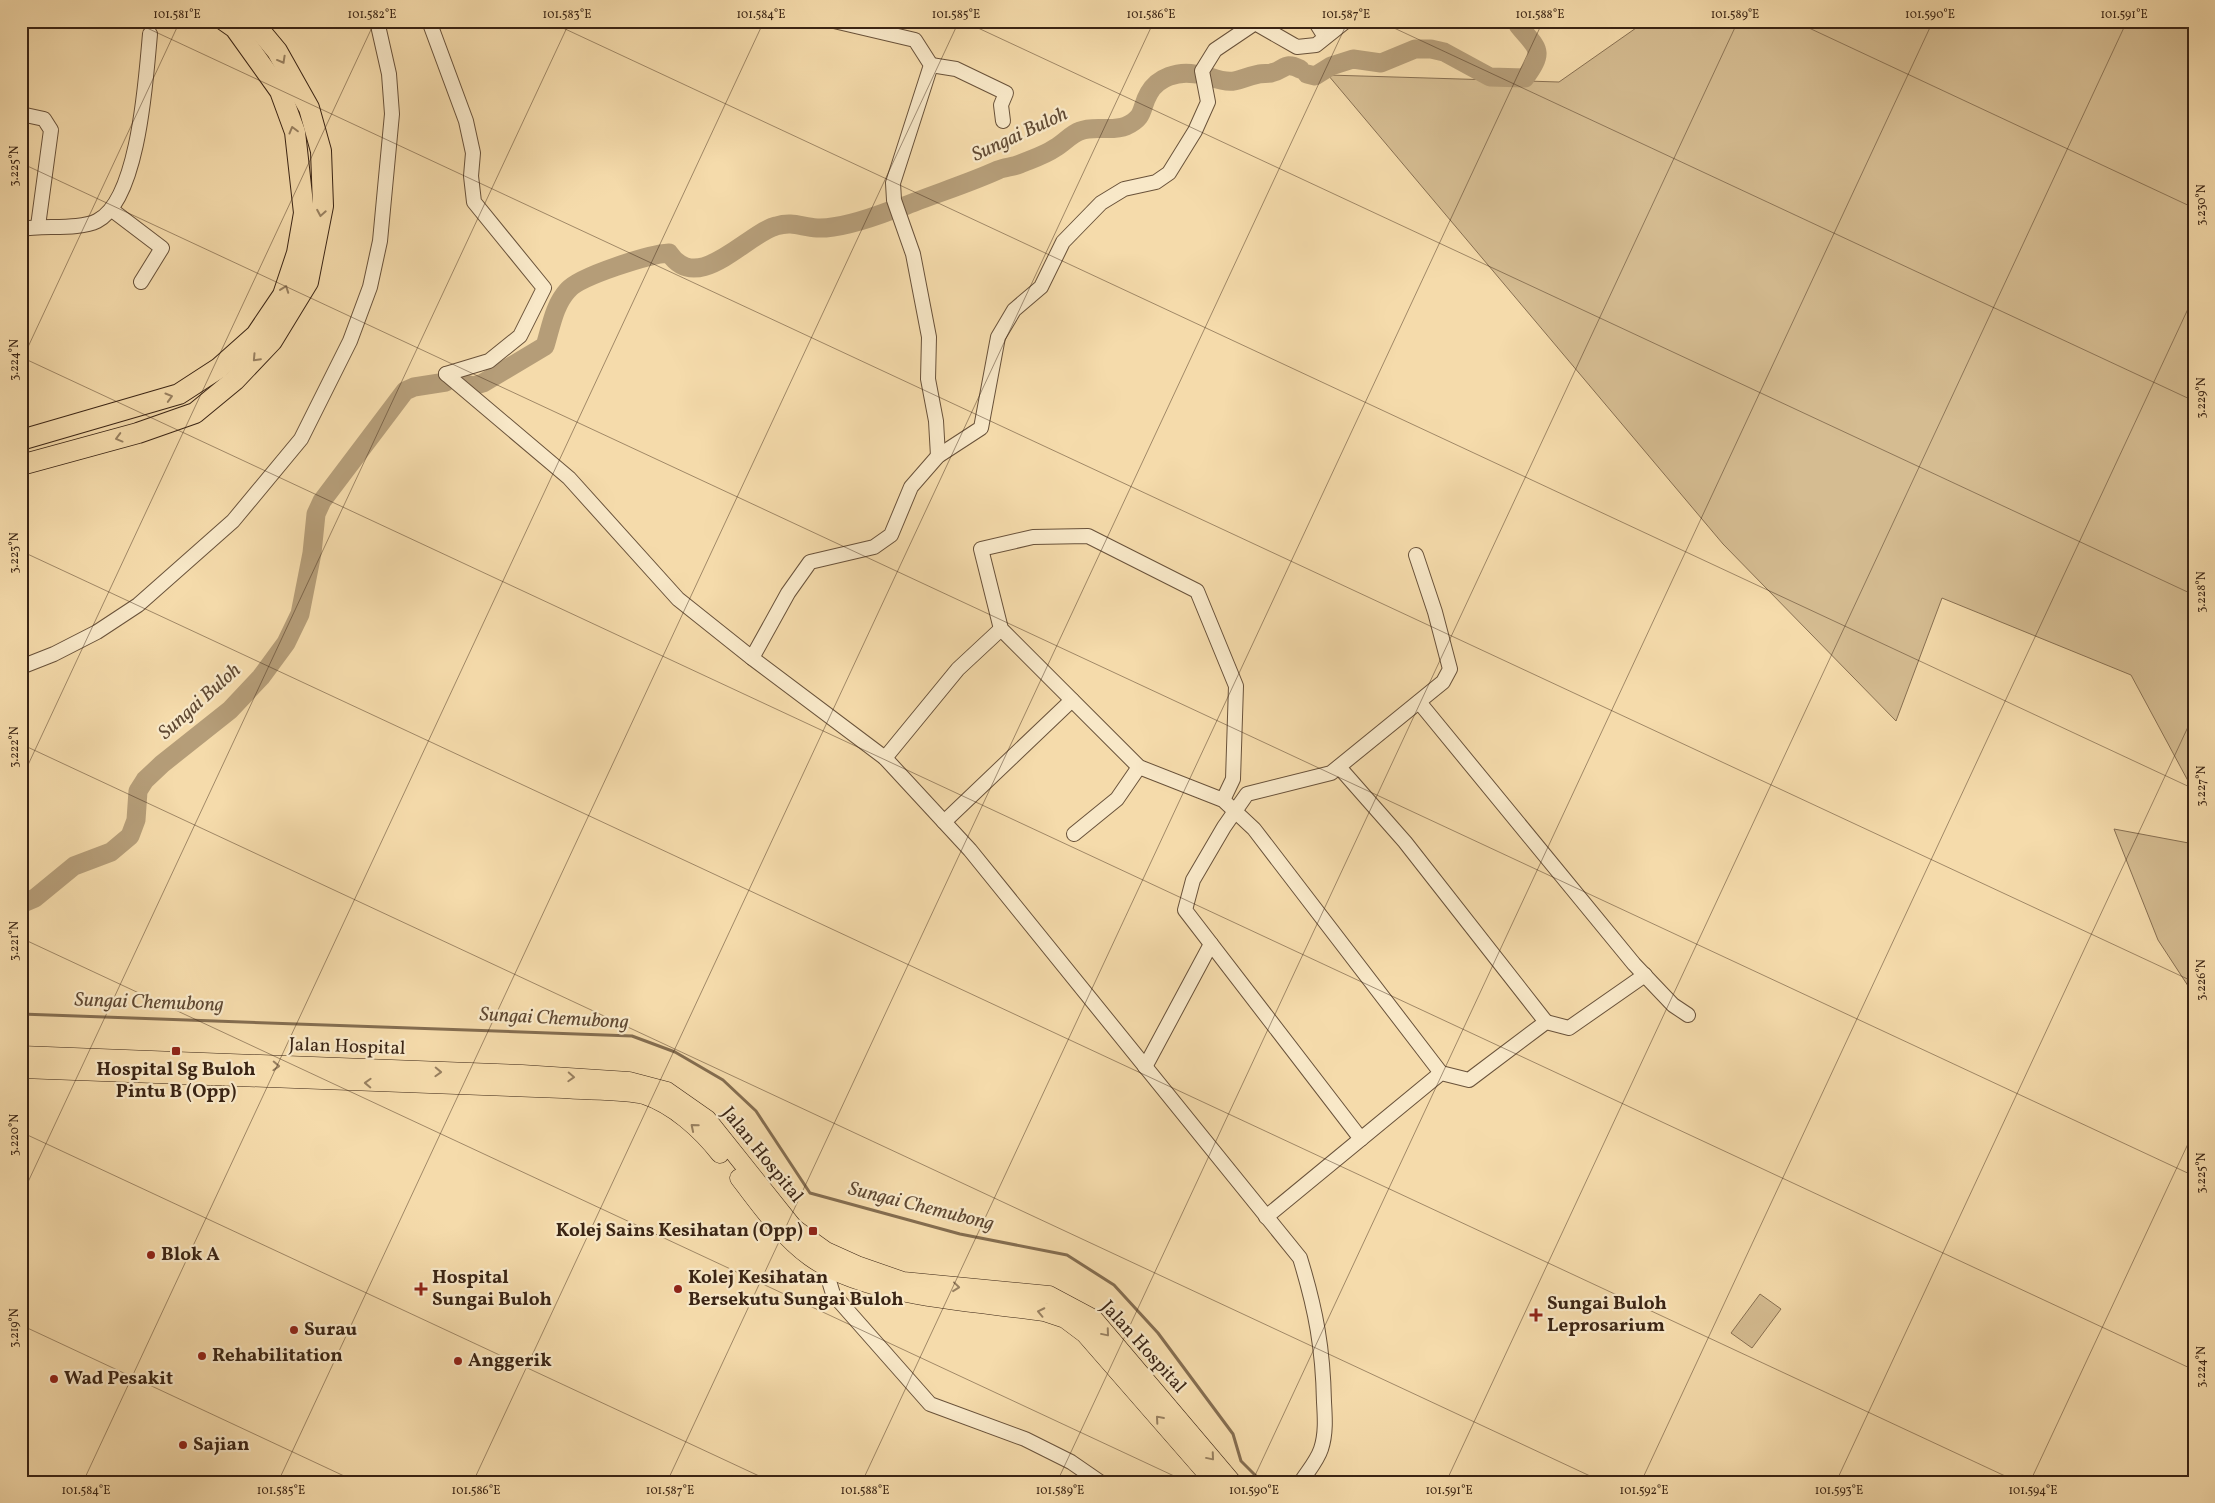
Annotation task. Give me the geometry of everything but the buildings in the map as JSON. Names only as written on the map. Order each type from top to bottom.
[{"type":"highway","points":[[21,440],[179,394],[220,368],[256,335],[283,296],[297,253],[304,213],[295,132],[280,91],[235,28],[225,21]]},
{"type":"highway","points":[[21,464],[138,434],[195,413],[235,380],[272,341],[308,282],[323,206],[321,151],[309,108],[277,51],[252,21]]},
{"type":"main road","name":"Jalan Hospital","points":[[21,1055],[522,1074],[629,1081],[667,1091],[707,1119],[794,1228],[824,1257],[849,1277],[906,1293],[1044,1312],[1065,1320],[1085,1334],[1214,1482]]},
{"type":"main road","name":"Jalan Hospital","points":[[21,1068],[361,1083],[564,1089],[643,1095],[671,1108],[707,1138],[773,1222],[810,1257],[824,1257],[857,1265],[903,1281],[1049,1295],[1072,1305],[1094,1319],[1232,1482]]},
{"type":"street","points":[[21,667],[54,654],[97,632],[138,606],[233,521],[301,439],[352,335],[370,287],[380,242],[392,114],[389,74],[377,21]]},
{"type":"street","points":[[429,21],[466,121],[473,153],[471,176],[474,202],[544,288],[520,336],[489,361],[446,374],[569,478],[678,599],[752,658],[885,758],[970,850],[1300,1258],[1314,1303],[1323,1357],[1324,1437],[1318,1457],[1301,1482]]},
{"type":"street","points":[[834,21],[915,40],[931,66],[893,184],[894,200],[913,254],[929,337],[928,379],[936,421],[938,456]]},
{"type":"street","points":[[1315,21],[1325,37]]},
{"type":"street","points":[[752,658],[788,593],[810,562],[874,547],[891,535],[911,487],[938,456],[982,428],[998,337],[1014,310],[1041,287],[1063,242],[1101,203],[1124,189],[1156,182],[1169,173],[1195,131],[1208,102],[1202,71],[1215,50],[1255,22],[1297,47],[1316,45],[1346,21]]},
{"type":"street","points":[[21,228],[96,222],[112,210],[133,155],[141,120],[150,34]]},
{"type":"street","points":[[931,66],[956,69],[1006,93],[1001,104],[1003,121]]},
{"type":"street","points":[[21,114],[44,119],[51,130],[38,226]]},
{"type":"street","points":[[112,210],[162,248],[141,282]]},
{"type":"street","points":[[1222,800],[1233,778],[1236,686],[1197,591],[1088,536],[1033,537],[981,548],[1002,629],[1139,767],[1222,800],[1236,810],[1254,828],[1441,1073],[1470,1080],[1546,1022]]},
{"type":"street","points":[[1361,1139],[1185,910],[1193,880],[1247,794],[1331,773],[1443,682],[1450,669],[1435,612],[1416,555]]},
{"type":"street","points":[[885,758],[958,669],[1002,629]]},
{"type":"street","points":[[944,822],[1072,700]]},
{"type":"street","points":[[1419,702],[1569,887],[1645,976],[1673,1005],[1688,1015]]},
{"type":"street","points":[[1339,766],[1405,842],[1546,1022],[1569,1028],[1645,976]]},
{"type":"street","points":[[1074,834],[1117,799],[1139,767]]},
{"type":"street","points":[[1145,1067],[1211,944]]},
{"type":"street","points":[[1266,1217],[1441,1073]]},
{"type":"street","points":[[824,1257],[833,1294],[930,1404],[1025,1439],[1071,1462],[1100,1482]]},
{"type":"shaded area","points":[[1646,21],[2194,21],[2194,792],[2131,675],[1942,598],[1896,721],[1723,544],[1328,75],[1559,82]]},
{"type":"shaded area","points":[[2114,829],[2194,844],[2194,995],[2158,940]]},
{"type":"shaded area","points":[[1760,1294],[1781,1309],[1752,1348],[1731,1333]]},
{"type":"waterway","name":"Sungai Buloh","points":[[1307,74],[1315,76],[1331,66],[1353,59],[1381,63],[1415,49],[1431,49],[1444,52],[1490,77],[1525,78],[1532,68],[1537,55],[1534,45],[1518,25],[1518,21]]},
{"type":"waterway","name":"Sungai Buloh","points":[[1210,77],[1219,80],[1236,81],[1259,74],[1276,72],[1287,66],[1300,69]]},
{"type":"waterway","name":"Sungai Buloh","points":[[902,207],[1001,169],[1038,157],[1085,129],[1121,128],[1126,126],[1140,116],[1149,93],[1163,79],[1175,74],[1195,74]]},
{"type":"waterway","name":"Sungai Buloh","points":[[463,383],[473,386],[483,383],[545,346],[559,302],[563,296],[575,284],[600,272],[632,261],[669,253],[681,265],[694,268],[722,259],[764,231],[776,226],[787,224],[817,228],[835,227],[892,210]]},
{"type":"waterway","name":"Sungai Buloh","points":[[21,904],[35,898],[74,866],[111,852],[130,836],[136,820],[138,791],[145,780],[162,764],[230,710],[261,677],[286,643],[300,614],[312,553],[316,514],[322,501],[405,391],[414,387],[446,382]]},
{"type":"waterway","name":"Sungai Chemubong","points":[[21,1014],[632,1036],[675,1052],[723,1080],[756,1111],[810,1193],[960,1234],[1067,1255],[1114,1285],[1158,1333],[1233,1434],[1241,1461],[1262,1482]]},
{"type":"place","name":"Hospital Sg Buloh Pintu B (Opp)","points":[[176,1051]]},
{"type":"place","name":"Kolej Sains Kesihatan (Opp)","points":[[813,1231]]},
{"type":"place","name":"Blok A","points":[[151,1255]]},
{"type":"place","name":"Hospital Sungai Buloh","points":[[421,1289]]},
{"type":"place","name":"Kolej Kesihatan Bersekutu Sungai Buloh","points":[[678,1289]]},
{"type":"place","name":"Sungai Buloh Leprosarium","points":[[1536,1315]]},
{"type":"place","name":"Surau","points":[[294,1330]]},
{"type":"place","name":"Rehabilitation","points":[[202,1356]]},
{"type":"place","name":"Anggerik","points":[[458,1361]]},
{"type":"place","name":"Wad Pesakit","points":[[54,1379]]},
{"type":"place","name":"Sajian","points":[[183,1445]]}]
